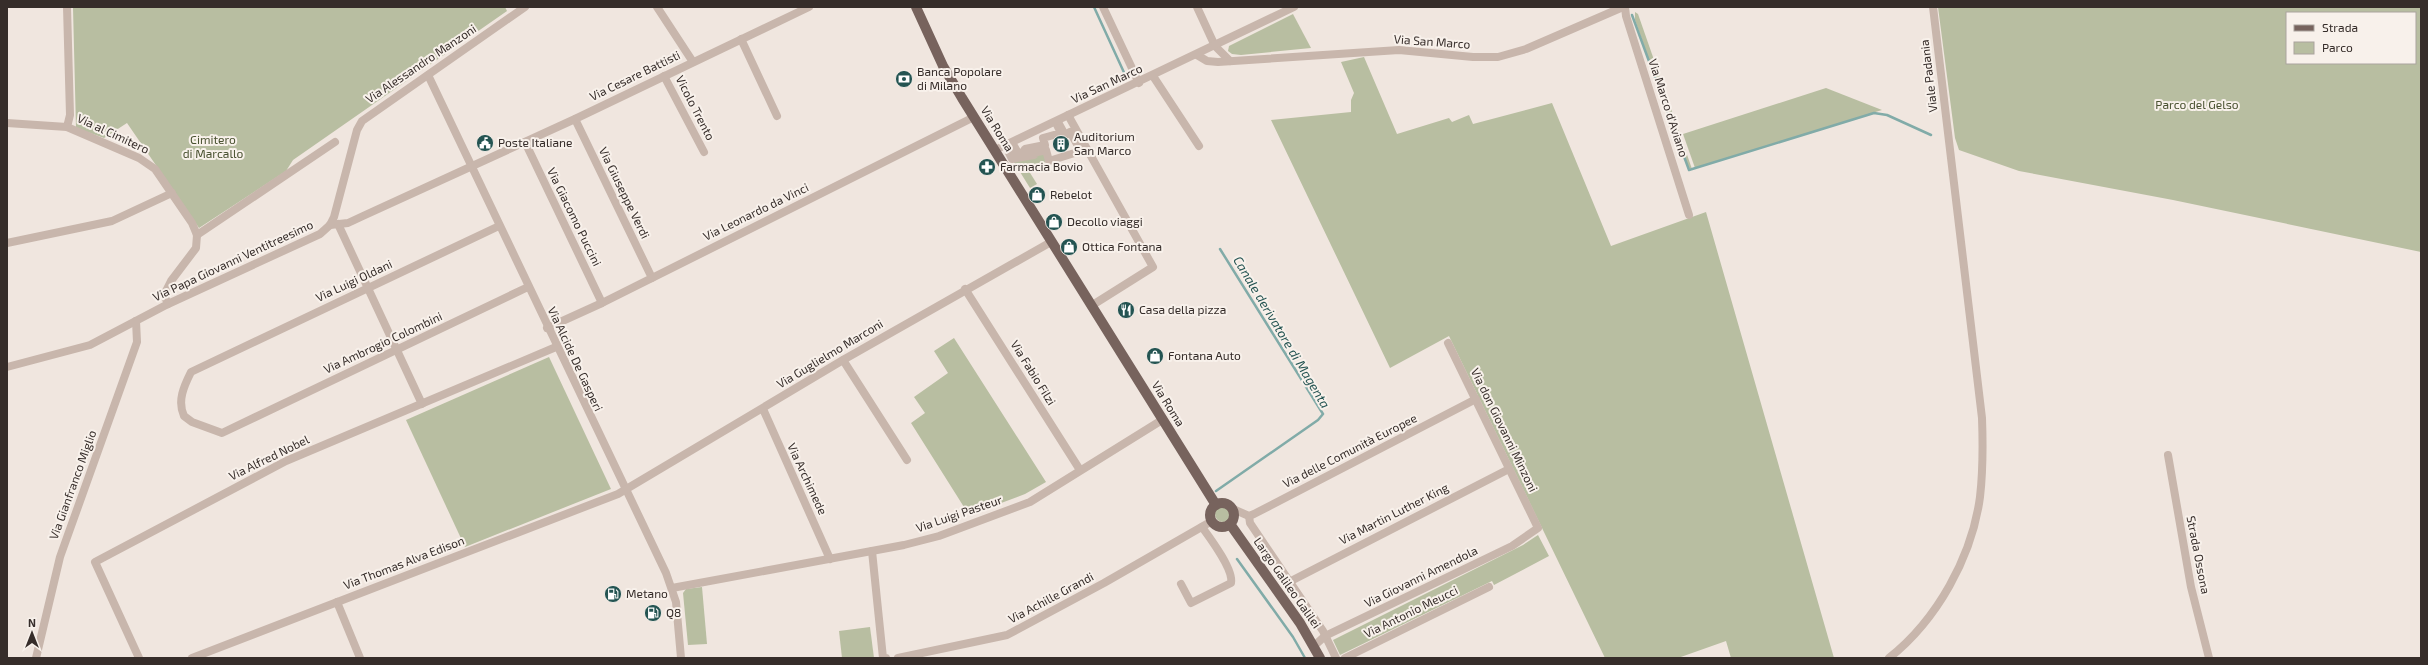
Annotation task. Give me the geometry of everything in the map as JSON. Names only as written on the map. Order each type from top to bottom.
[{"type":"main road","name":"Via Roma","points":[[916,7],[943,66],[1051,242],[1216,505]]},
{"type":"main road","points":[[1227,504],[1233,510],[1234,518],[1230,524],[1222,527],[1212,521],[1210,514],[1216,505],[1227,504]]},
{"type":"main road","name":"Largo Galileo Galilei","points":[[1230,524],[1314,646],[1320,658]]},
{"type":"street","name":"Via al Cimitero","points":[[68,7],[70,114],[67,127],[140,158],[155,169],[172,193],[197,234]]},
{"type":"street","name":"Via Alessandro Manzoni","points":[[334,225],[337,205],[357,130],[362,121],[525,7]]},
{"type":"street","points":[[657,7],[693,62]]},
{"type":"street","name":"Via Cesare Battisti","points":[[471,166],[809,7]]},
{"type":"street","points":[[1103,7],[1139,83]]},
{"type":"street","points":[[1197,7],[1215,46],[1230,61]]},
{"type":"street","points":[[1197,55],[1294,7]]},
{"type":"street","name":"Via San Marco","points":[[995,150],[1197,55],[1207,61],[1230,61],[1399,50],[1473,57],[1498,57],[1526,49],[1624,7]]},
{"type":"street","name":"Via Marco d'Aviano","points":[[1624,7],[1689,215]]},
{"type":"street","name":"Viale Padania","points":[[1889,658],[1928,619],[1961,560],[1971,534],[1980,499],[1984,458],[1982,418],[1933,7]]},
{"type":"street","points":[[741,39],[777,116]]},
{"type":"street","name":"Via Alcide De Gasperi","points":[[428,75],[624,490],[672,588],[676,602],[681,658]]},
{"type":"street","name":"Vicolo Trento","points":[[664,76],[704,152]]},
{"type":"street","points":[[1153,76],[1199,146]]},
{"type":"street","points":[[1068,115],[1153,267],[1091,306]]},
{"type":"street","name":"Via Leonardo da Vinci","points":[[547,328],[602,303],[974,116]]},
{"type":"street","name":"Via Giuseppe Verdi","points":[[575,118],[652,278]]},
{"type":"street","points":[[7,123],[67,127]]},
{"type":"street","points":[[1059,124],[1065,135],[1070,132],[1081,151],[1049,161],[1046,150],[1027,157],[1026,155],[1012,159],[1009,153],[1010,148],[1014,146],[1018,153],[1026,151],[1025,149],[1045,146],[1043,138],[1061,133],[1057,125],[1059,124]]},
{"type":"street","points":[[168,304],[164,295],[171,281],[196,248],[197,234],[335,142]]},
{"type":"street","name":"Via Giacomo Puccini","points":[[524,142],[602,303]]},
{"type":"street","points":[[422,404],[368,288],[334,225],[348,223],[471,166]]},
{"type":"street","points":[[7,243],[112,221],[172,193]]},
{"type":"street","name":"Via Papa Giovanni Ventitreesimo","points":[[7,367],[90,345],[168,304],[315,238],[334,225]]},
{"type":"street","name":"Via Luigi Oldani","points":[[248,420],[218,433],[192,422],[184,416],[181,399],[185,383],[191,372],[499,226]]},
{"type":"street","name":"Via Guglielmo Marconi","points":[[624,490],[842,360],[965,289],[1051,242]]},
{"type":"street","name":"Via Ambrogio Colombini","points":[[248,420],[528,287]]},
{"type":"street","name":"Via Fabio Filzi","points":[[965,289],[1080,470]]},
{"type":"street","name":"Via Gianfranco Miglio","points":[[36,658],[60,557],[137,342],[136,321]]},
{"type":"street","name":"Via don Giovanni Minzoni","points":[[1448,343],[1538,528]]},
{"type":"street","name":"Via Alfred Nobel","points":[[139,658],[96,562],[286,461],[556,347]]},
{"type":"street","points":[[842,360],[906,460]]},
{"type":"street","name":"Via delle Comunità Europee","points":[[1249,516],[1476,399]]},
{"type":"street","name":"Via Archimede","points":[[763,408],[830,559]]},
{"type":"street","name":"Via Luigi Pasteur","points":[[672,588],[872,551],[940,536],[1030,502],[1162,420]]},
{"type":"street","name":"Strada Ossona","points":[[2168,455],[2191,587],[2209,658]]},
{"type":"street","name":"Via Martin Luther King","points":[[1289,582],[1509,469]]},
{"type":"street","name":"Via Thomas Alva Edison","points":[[192,658],[624,490]]},
{"type":"street","points":[[1233,510],[1249,516]]},
{"type":"street","name":"Largo Galileo Galilei","points":[[1249,516],[1250,523],[1326,636]]},
{"type":"street","name":"Via Achille Grandi","points":[[898,658],[1007,635],[1212,521]]},
{"type":"street","points":[[1181,584],[1191,603],[1231,583],[1232,577],[1218,550],[1202,527]]},
{"type":"street","name":"Via Giovanni Amendola","points":[[1314,646],[1326,636],[1512,546],[1538,528]]},
{"type":"street","points":[[872,551],[883,658],[886,658]]},
{"type":"street","name":"Via Antonio Meucci","points":[[1345,658],[1489,587]]},
{"type":"street","points":[[337,602],[360,658]]},
{"type":"street","points":[[1326,636],[1336,658]]},
{"type":"green space","name":"Cimitero di Marcallo","points":[[505,7],[507,11],[293,160],[286,171],[199,228],[127,123],[104,138],[76,128],[73,8]]},
{"type":"green space","name":"Parco del Gelso","points":[[1938,7],[2421,7],[2421,252],[2173,200],[2019,171],[1959,150],[1955,138]]},
{"type":"green space","points":[[1635,12],[1638,14],[1692,169],[1689,168],[1684,159],[1635,20]]},
{"type":"green space","points":[[1293,14],[1311,48],[1241,55],[1232,54],[1228,51],[1229,46]]},
{"type":"green space","points":[[1364,57],[1397,134],[1449,118],[1452,122],[1469,115],[1473,124],[1552,103],[1611,246],[1706,212],[1834,658],[1731,658],[1726,641],[1678,658],[1605,658],[1449,336],[1390,368],[1271,120],[1351,112],[1351,100],[1354,93],[1341,62]]},
{"type":"green space","points":[[1826,88],[1882,110],[1695,168],[1683,134]]},
{"type":"green space","points":[[1046,150],[1049,161],[1027,168],[1037,184],[1030,188],[1012,159]]},
{"type":"green space","points":[[954,338],[1046,482],[1025,494],[969,515],[911,423],[925,413],[914,397],[948,373],[934,351]]},
{"type":"green space","points":[[549,357],[611,489],[465,547],[406,420]]},
{"type":"green space","points":[[1223,506],[1230,511],[1231,514],[1226,521],[1223,522],[1216,517],[1215,514],[1220,507]]},
{"type":"green space","points":[[1538,535],[1549,556],[1494,585],[1492,581],[1340,655],[1333,640],[1523,545]]},
{"type":"green space","points":[[702,587],[707,644],[688,645],[683,593],[686,589]]},
{"type":"green space","points":[[870,627],[874,658],[842,658],[839,631]]},
{"type":"waterway","name":"Canale derivatore di Magenta","points":[[1094,7],[1127,79]]},
{"type":"waterway","points":[[1632,15],[1689,170],[1874,113],[1887,115],[1931,135]]},
{"type":"waterway","name":"Canale derivatore di Magenta","points":[[1216,491],[1318,420],[1323,414],[1220,249]]},
{"type":"waterway","name":"Canale derivatore di Magenta","points":[[1237,559],[1293,637],[1305,658]]},
{"type":"place","name":"Banca Popolare di Milano","points":[[904,79]]},
{"type":"place","name":"Poste Italiane","points":[[485,143]]},
{"type":"place","name":"Auditorium San Marco","points":[[1061,144]]},
{"type":"place","name":"Farmacia Bovio","points":[[987,167]]},
{"type":"place","name":"Rebelot","points":[[1037,195]]},
{"type":"place","name":"Decollo viaggi","points":[[1054,222]]},
{"type":"place","name":"Ottica Fontana","points":[[1069,247]]},
{"type":"place","name":"Casa della pizza","points":[[1126,310]]},
{"type":"place","name":"Fontana Auto","points":[[1155,356]]},
{"type":"place","name":"Metano","points":[[613,594]]},
{"type":"place","name":"Q8","points":[[653,613]]}]
